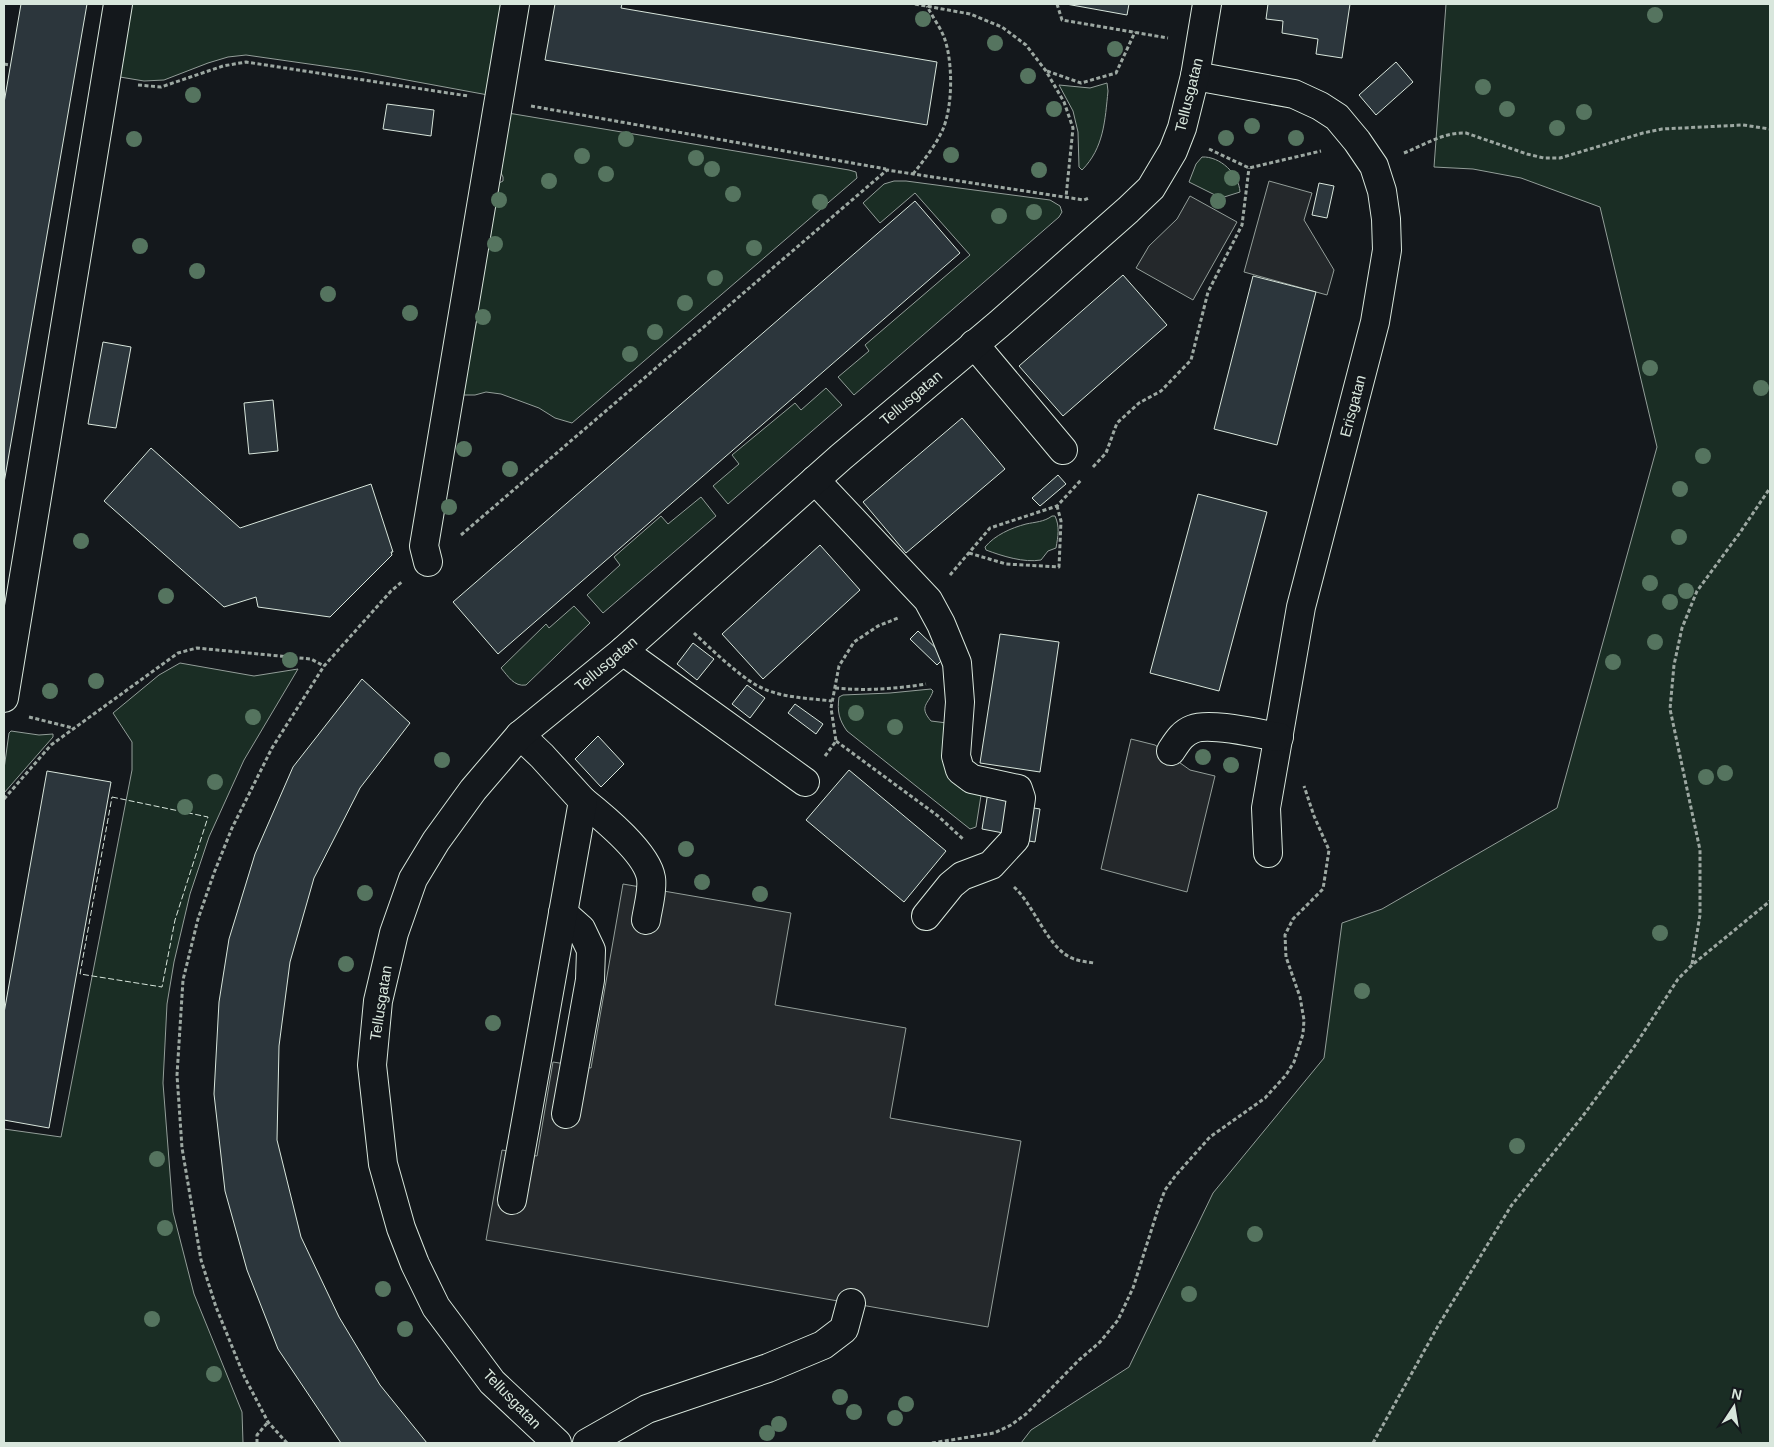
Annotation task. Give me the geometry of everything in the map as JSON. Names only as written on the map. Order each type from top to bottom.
[{"type":"street","points":[[13,708],[118,4]]},
{"type":"street","points":[[428,562],[424,546],[515,4]]},
{"type":"street","name":"Tellusgatan","points":[[557,1443],[492,1382],[436,1307],[419,1273],[401,1228],[383,1164],[372,1065],[378,1001],[394,933],[413,879],[436,841],[473,790],[520,736],[623,651],[815,480],[1145,195],[1173,150],[1182,128],[1195,76],[1207,4]]},
{"type":"street","name":"Erisgatan","points":[[1195,76],[1294,94],[1320,106],[1337,117],[1374,166],[1382,191],[1386,219],[1386,257],[1375,322],[1301,607],[1266,808],[1268,853]]},
{"type":"street","points":[[974,344],[1063,450]]},
{"type":"street","points":[[815,480],[928,600],[941,624],[957,663],[960,702],[956,756],[960,770],[972,780],[1018,789],[1021,798],[1015,839],[991,865],[962,876],[951,885],[926,916]]},
{"type":"street","points":[[623,651],[805,782]]},
{"type":"street","points":[[1171,751],[1180,737],[1194,728],[1215,727],[1279,737]]},
{"type":"street","points":[[520,736],[542,756],[583,802],[601,816],[646,861],[651,878],[646,920]]},
{"type":"street","points":[[512,1200],[583,802]]},
{"type":"street","points":[[563,912],[581,929],[591,950],[590,980],[566,1114]]},
{"type":"street","points":[[587,1443],[647,1409],[768,1368],[823,1345],[844,1329],[851,1303]]},
{"type":"path","points":[[915,4],[970,14],[1002,27],[1026,45],[1046,71],[1064,102],[1073,128],[1066,197]]},
{"type":"path","points":[[1057,4],[1062,20],[1201,44]]},
{"type":"path","points":[[913,174],[930,153],[944,128],[950,100],[951,67],[944,37],[927,6]]},
{"type":"path","points":[[1046,71],[1081,82],[1116,73],[1135,32]]},
{"type":"path","points":[[4,64],[10,65]]},
{"type":"path","points":[[1413,150],[1422,144],[1456,132],[1466,133],[1527,154],[1544,158],[1560,158],[1662,129],[1743,125],[1770,129]]},
{"type":"path","points":[[1178,137],[1211,149],[1249,168],[1357,141]]},
{"type":"path","points":[[805,782],[836,741],[830,708],[839,666],[854,642],[878,626],[921,608],[990,528],[1056,506],[1106,453],[1117,423],[1139,403],[1161,392],[1191,360],[1208,292],[1242,225],[1249,168]]},
{"type":"path","points":[[287,1443],[268,1422],[244,1376],[216,1307],[201,1260],[182,1148],[177,1075],[183,980],[198,919],[214,873],[232,828],[272,748],[324,666],[391,591],[428,562],[887,170],[1084,200],[1093,197]]},
{"type":"path","points":[[1692,965],[1700,916],[1700,850],[1670,709],[1674,665],[1682,628],[1697,591],[1770,488]]},
{"type":"path","points":[[969,553],[1006,564],[1059,567],[1061,521],[1056,506]]},
{"type":"path","points":[[670,609],[716,654],[757,685],[786,695],[832,701]]},
{"type":"path","points":[[4,800],[50,745],[178,653],[197,648],[311,659],[324,666]]},
{"type":"path","points":[[835,688],[885,690],[958,678]]},
{"type":"path","points":[[13,708],[73,728]]},
{"type":"path","points":[[1373,1443],[1438,1326],[1511,1206],[1582,1117],[1634,1047],[1678,979],[1692,965],[1770,901]]},
{"type":"path","points":[[257,1443],[257,1435],[268,1422]]},
{"type":"green space","points":[[131,4],[506,4],[488,95],[358,71],[246,55],[228,57],[208,63],[164,80],[144,81],[120,77]]},
{"type":"green space","points":[[1446,4],[1770,4],[1770,1443],[1021,1443],[1031,1430],[1129,1367],[1213,1193],[1324,1058],[1342,923],[1382,909],[1557,808],[1657,447],[1600,207],[1521,178],[1473,169],[1434,167]]},
{"type":"green space","points":[[1107,83],[1106,112],[1102,133],[1095,152],[1082,170],[1079,167],[1078,132],[1073,111],[1059,85],[1090,88]]},
{"type":"green space","points":[[508,113],[849,170],[856,172],[857,178],[572,423],[555,418],[539,408],[501,394],[486,392],[475,395],[461,395],[495,185],[503,181],[499,169]]},
{"type":"green space","points":[[1202,157],[1209,157],[1227,167],[1236,179],[1240,192],[1221,198],[1189,182],[1196,164]]},
{"type":"green space","points":[[894,181],[1050,200],[1060,206],[1062,212],[1059,217],[854,395],[838,377],[869,351],[865,345],[970,255],[915,193],[880,223],[863,203],[884,184]]},
{"type":"green space","points":[[826,388],[842,405],[728,504],[713,486],[739,464],[732,455],[795,403],[801,410]]},
{"type":"green space","points":[[701,497],[716,516],[603,613],[587,595],[620,565],[614,557],[661,516],[668,524]]},
{"type":"green space","points":[[1055,516],[1057,520],[1058,528],[1056,548],[1048,551],[1041,560],[1020,560],[986,550],[985,547],[989,543],[1004,532],[1043,521]]},
{"type":"green space","points":[[574,606],[590,623],[526,685],[518,684],[512,680],[501,668],[546,624],[549,628]]},
{"type":"green space","points":[[180,663],[254,676],[298,669],[244,760],[209,837],[190,894],[174,962],[167,1004],[163,1083],[173,1212],[194,1294],[242,1412],[243,1443],[4,1443],[4,1129],[61,1137],[132,770],[132,742],[113,713],[159,675]]},
{"type":"green space","points":[[931,689],[933,691],[925,708],[927,716],[931,721],[947,723],[982,789],[976,827],[970,829],[847,731],[839,715],[839,697],[843,695]]},
{"type":"green space","points":[[11,731],[39,735],[53,734],[53,737],[4,793],[4,769],[9,733]]},
{"type":"shaded area","points":[[1269,181],[1312,193],[1304,220],[1334,270],[1327,295],[1244,272]]},
{"type":"shaded area","points":[[1190,196],[1237,222],[1193,300],[1136,268],[1149,246],[1177,219]]},
{"type":"shaded area","points":[[1131,739],[1155,745],[1190,770],[1215,776],[1187,892],[1101,869]]},
{"type":"shaded area","points":[[623,884],[791,913],[775,1005],[906,1028],[890,1118],[1021,1141],[988,1327],[486,1240],[502,1150],[537,1156],[553,1062],[591,1068]]},
{"type":"building","points":[[21,4],[87,4],[4,483],[4,103]]},
{"type":"building","points":[[555,4],[622,4],[621,8],[937,62],[927,125],[545,60]]},
{"type":"building","points":[[1066,4],[1129,4],[1127,15]]},
{"type":"building","points":[[1268,4],[1350,4],[1342,58],[1316,54],[1318,39],[1282,33],[1283,21],[1266,19]]},
{"type":"building","points":[[1396,62],[1413,82],[1376,115],[1359,95]]},
{"type":"building","points":[[387,104],[434,110],[431,136],[383,129]]},
{"type":"building","points":[[1319,183],[1334,186],[1327,218],[1312,215]]},
{"type":"building","points":[[915,201],[960,253],[498,654],[453,602]]},
{"type":"building","points":[[1123,275],[1167,325],[1063,416],[1019,366]]},
{"type":"building","points":[[1253,276],[1316,292],[1277,445],[1214,429]]},
{"type":"building","points":[[103,342],[131,347],[116,428],[88,424]]},
{"type":"building","points":[[273,400],[278,451],[249,454],[244,403]]},
{"type":"building","points":[[962,418],[1005,469],[906,553],[863,502]]},
{"type":"building","points":[[151,448],[240,528],[371,484],[393,552],[391,552],[392,555],[330,617],[258,607],[256,597],[224,607],[104,501]]},
{"type":"building","points":[[1058,475],[1066,484],[1040,506],[1032,498]]},
{"type":"building","points":[[1198,494],[1267,512],[1219,691],[1150,673]]},
{"type":"building","points":[[820,545],[860,590],[763,679],[722,634]]},
{"type":"building","points":[[918,631],[945,657],[937,665],[910,639]]},
{"type":"building","points":[[1000,634],[1059,642],[1040,772],[980,763]]},
{"type":"building","points":[[693,643],[714,659],[697,680],[677,664]]},
{"type":"building","points":[[362,679],[410,723],[360,788],[314,878],[290,962],[279,1046],[277,1140],[301,1237],[339,1317],[380,1385],[427,1443],[341,1443],[278,1349],[247,1270],[225,1191],[214,1094],[219,1002],[229,939],[255,854],[293,767]]},
{"type":"building","points":[[747,685],[765,698],[750,718],[732,704]]},
{"type":"building","points":[[795,704],[823,724],[816,734],[788,713]]},
{"type":"building","points":[[598,736],[624,764],[601,787],[575,759]]},
{"type":"building","points":[[849,770],[946,851],[904,902],[806,820]]},
{"type":"building","points":[[47,771],[111,782],[49,1128],[4,1120],[4,1013]]},
{"type":"building","points":[[988,792],[1020,797],[1014,835],[982,829]]},
{"type":"building","points":[[1028,807],[1040,809],[1035,842],[1023,840]]},
{"type":"fence","points":[[112,797],[208,817],[175,920],[162,987],[80,974],[112,797]]}]
